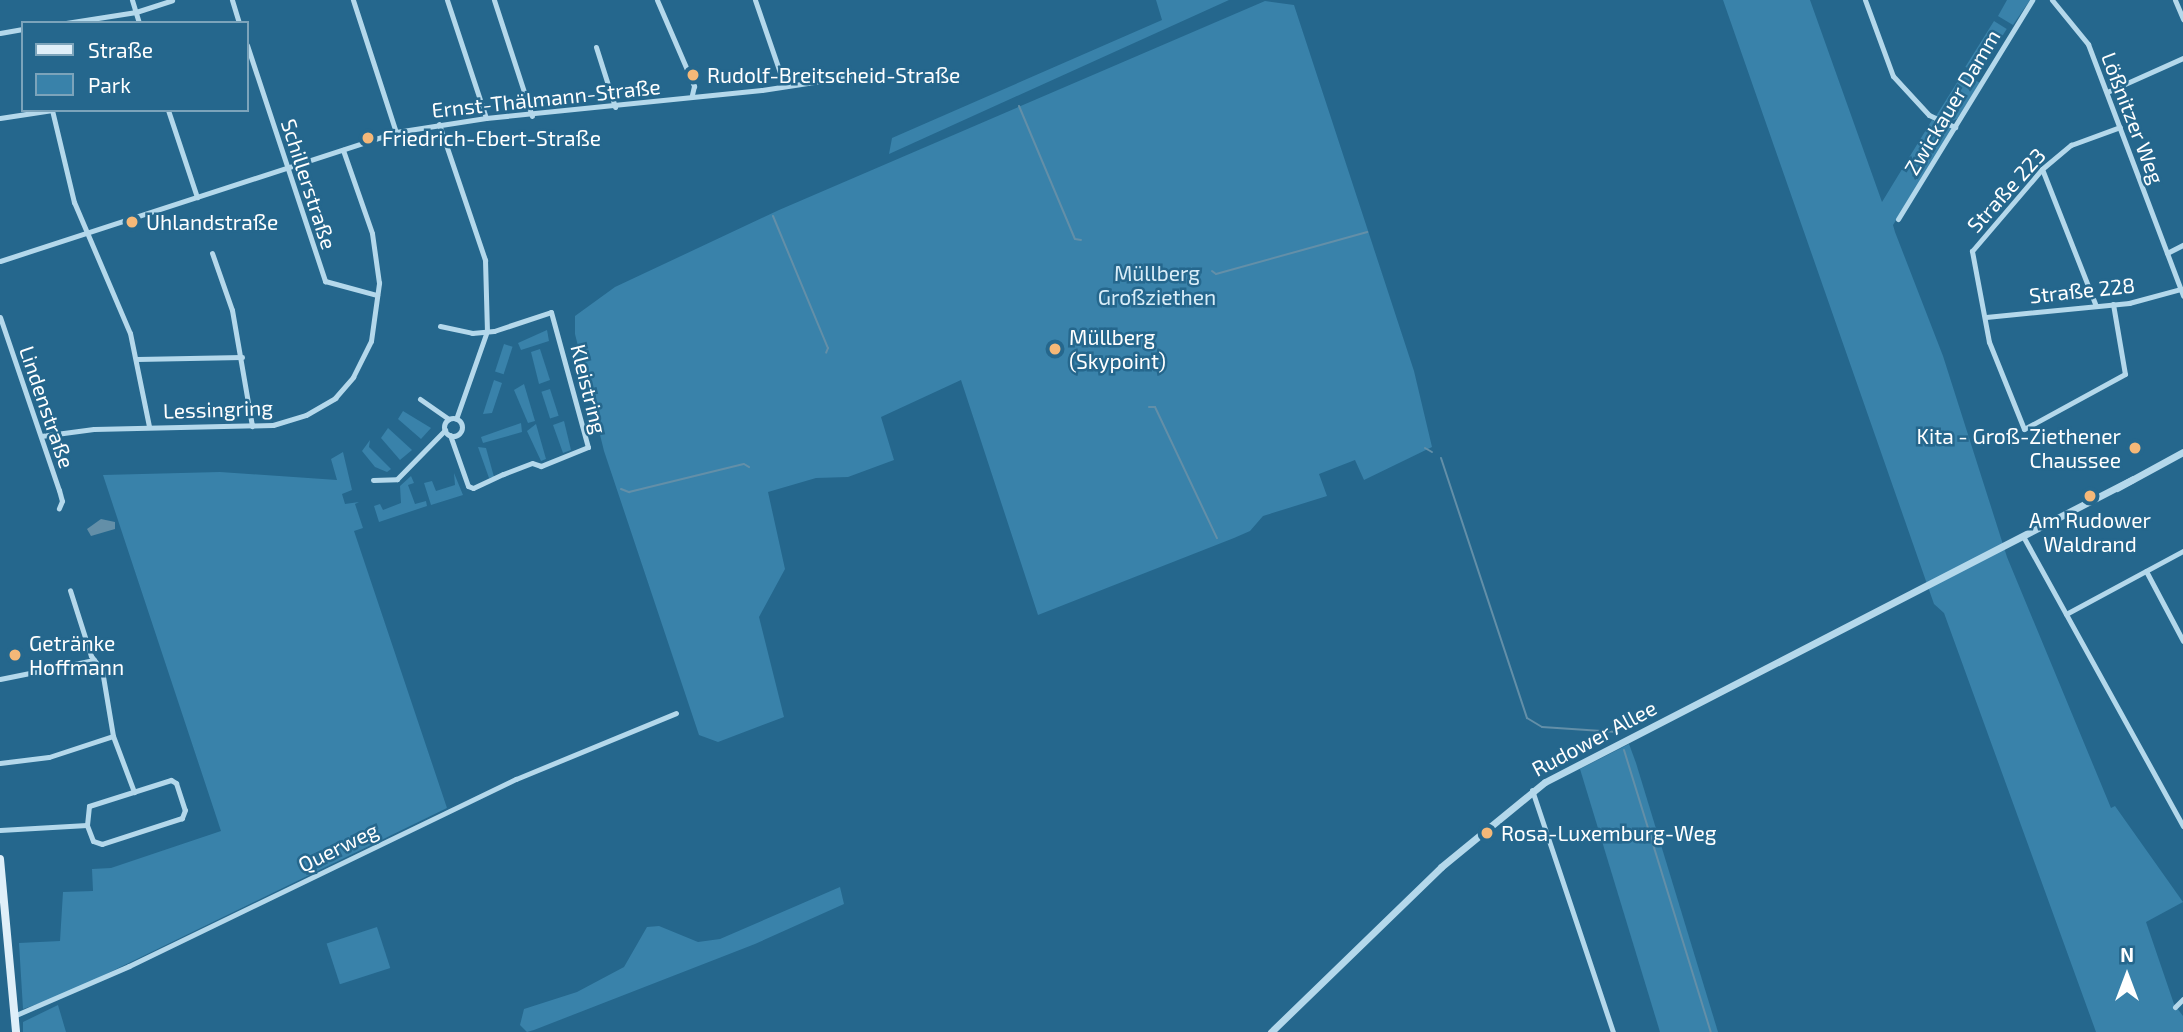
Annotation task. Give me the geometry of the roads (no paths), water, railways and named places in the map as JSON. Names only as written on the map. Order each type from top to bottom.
[{"type":"main road","points":[[0,859],[16,1032]]},
{"type":"street","points":[[132,0],[138,21]]},
{"type":"street","points":[[79,21],[135,12],[172,0]]},
{"type":"street","points":[[232,0],[238,21]]},
{"type":"street","points":[[353,0],[396,132]]},
{"type":"street","points":[[447,0],[486,118]]},
{"type":"street","points":[[494,0],[532,116]]},
{"type":"street","points":[[657,0],[694,86],[692,95]]},
{"type":"street","points":[[755,0],[784,84]]},
{"type":"street","points":[[1865,0],[1898,83],[1934,119],[1955,127]]},
{"type":"street","name":"Zwickauer Damm","points":[[1898,219],[2032,0]]},
{"type":"street","name":"Lößnitzer Weg","points":[[2052,0],[2084,36],[2182,293]]},
{"type":"street","points":[[2175,0],[2183,19]]},
{"type":"street","points":[[0,33],[21,29]]},
{"type":"street","points":[[596,47],[615,107]]},
{"type":"street","name":"Schillerstraße","points":[[248,48],[324,281],[377,295]]},
{"type":"street","points":[[2107,92],[2183,58]]},
{"type":"street","name":"Ernst-Thälmann-Straße","points":[[0,261],[396,132],[486,118],[532,116],[692,95],[762,90],[784,84],[860,75]]},
{"type":"street","points":[[0,118],[39,112]]},
{"type":"street","points":[[52,112],[66,179],[86,232],[121,307],[137,359],[149,426]]},
{"type":"street","points":[[169,112],[197,197]]},
{"type":"street","points":[[439,124],[485,260],[487,331],[456,419],[461,430],[450,435],[444,430]]},
{"type":"street","name":"Straße 223","points":[[2113,304],[2126,374],[2024,429],[1996,363],[1972,251],[2042,169],[2071,145],[2120,127]]},
{"type":"street","name":"Lessingring","points":[[41,436],[149,426],[252,426],[306,415],[326,405],[344,388],[371,341],[379,267],[372,233],[343,150]]},
{"type":"street","points":[[2042,169],[2096,306]]},
{"type":"street","points":[[2167,253],[2183,245]]},
{"type":"street","points":[[212,253],[232,310],[252,426]]},
{"type":"street","name":"Straße 228","points":[[1986,317],[2113,304],[2182,293]]},
{"type":"street","name":"Kleistring","points":[[440,326],[454,332],[487,331],[551,312],[587,447],[541,466],[532,463],[472,488],[468,486],[450,435]]},
{"type":"street","name":"Lindenstraße","points":[[0,317],[62,501],[59,508]]},
{"type":"street","points":[[137,359],[242,357]]},
{"type":"street","points":[[420,399],[449,419],[456,419]]},
{"type":"street","points":[[373,480],[397,479],[444,430],[449,419]]},
{"type":"street","name":"Rudower Allee","points":[[1271,1032],[1441,867],[1532,790],[2024,538],[2183,452]]},
{"type":"street","points":[[2024,538],[2183,826]]},
{"type":"street","points":[[2066,614],[2183,551]]},
{"type":"street","points":[[2146,571],[2183,641]]},
{"type":"street","points":[[70,590],[94,660],[102,670],[113,736],[134,792]]},
{"type":"street","points":[[0,679],[94,660]]},
{"type":"street","name":"Querweg","points":[[16,1015],[129,966],[516,779],[676,713]]},
{"type":"street","points":[[0,764],[65,753],[113,736]]},
{"type":"street","points":[[174,781],[185,815],[102,844],[93,841],[88,825],[89,806],[174,781]]},
{"type":"street","points":[[1532,790],[1613,1032]]},
{"type":"street","points":[[0,830],[88,825]]},
{"type":"street","points":[[2175,1007],[2183,999]]},
{"type":"waterway","points":[[1019,106],[1075,239],[1081,240]]},
{"type":"waterway","points":[[773,216],[828,348],[826,353]]},
{"type":"waterway","points":[[1212,271],[1216,274],[1367,232]]},
{"type":"waterway","points":[[1149,407],[1155,407],[1217,538]]},
{"type":"waterway","points":[[1425,448],[1432,452]]},
{"type":"waterway","points":[[1441,458],[1527,718],[1542,727],[1617,732]]},
{"type":"waterway","points":[[621,489],[629,492],[744,464],[749,467]]},
{"type":"waterway","points":[[1624,750],[1711,1032]]},
{"type":"place","name":"Rudolf-Breitscheid-Straße","points":[[693,75]]},
{"type":"place","name":"Friedrich-Ebert-Straße","points":[[368,138]]},
{"type":"place","name":"Uhlandstraße","points":[[132,222]]},
{"type":"place","name":"Müllberg (Skypoint)","points":[[1055,349]]},
{"type":"place","name":"Kita - Groß-Ziethener Chaussee","points":[[2135,448]]},
{"type":"place","name":"Am Rudower Waldrand","points":[[2090,496]]},
{"type":"place","name":"Getränke Hoffmann","points":[[15,655]]},
{"type":"place","name":"Rosa-Luxemburg-Weg","points":[[1487,833]]},
{"type":"park label","name":"Müllberg Großziethen","points":[[1157,285]]}]
